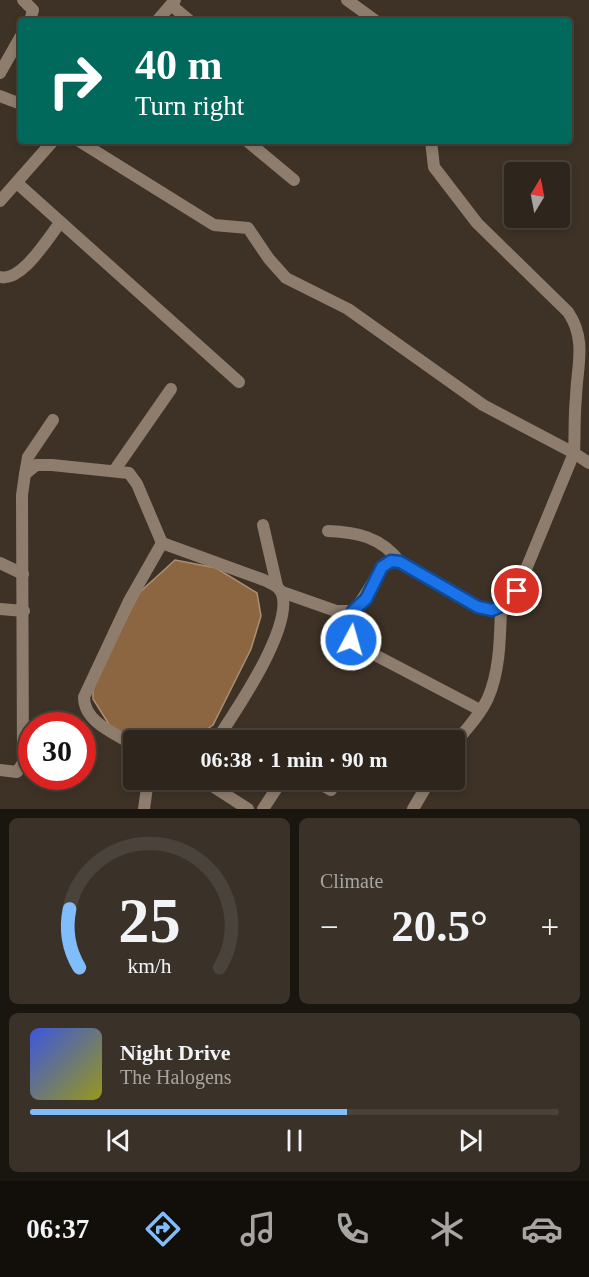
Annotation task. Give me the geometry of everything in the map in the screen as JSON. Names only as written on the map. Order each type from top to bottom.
[{"type":"street","points":[[23,0],[33,10],[31,18]]},
{"type":"street","points":[[347,0],[372,18]]},
{"type":"street","points":[[160,18],[173,2],[187,18]]},
{"type":"street","points":[[0,73],[18,41]]},
{"type":"street","points":[[0,96],[18,103]]},
{"type":"street","points":[[0,201],[50,144]]},
{"type":"street","points":[[84,144],[214,225],[248,228],[269,259],[286,278],[348,309],[483,405],[589,463]]},
{"type":"street","points":[[252,144],[294,180]]},
{"type":"street","points":[[328,531],[356,532],[385,546],[400,562],[478,607],[492,610],[501,608],[517,591],[574,453],[581,345],[578,326],[568,312],[477,223],[434,167],[431,144]]},
{"type":"street","points":[[16,183],[239,382]]},
{"type":"street","points":[[0,277],[12,277],[21,272],[60,223]]},
{"type":"street","points":[[114,471],[171,389]]},
{"type":"street","points":[[0,770],[17,772],[23,763],[25,474],[28,457],[53,420]]},
{"type":"street","points":[[25,474],[36,465],[114,471],[132,476],[162,543],[336,611],[353,611]]},
{"type":"street","points":[[223,730],[252,685],[277,633],[284,602],[263,525]]},
{"type":"street","points":[[123,738],[90,717],[84,709],[84,698],[129,600],[162,543]]},
{"type":"street","points":[[400,562],[391,561],[382,567],[366,599],[353,611],[349,634],[356,645],[480,710]]},
{"type":"street","points":[[0,563],[23,574]]},
{"type":"street","points":[[465,730],[480,710],[494,679],[500,648],[501,608]]},
{"type":"street","points":[[0,609],[24,611]]},
{"type":"street","points":[[144,809],[147,790]]},
{"type":"street","points":[[219,790],[248,809]]},
{"type":"street","points":[[263,809],[275,790]]},
{"type":"street","points":[[413,809],[424,790]]},
{"type":"shaded area","points":[[175,560],[216,568],[257,593],[261,616],[251,649],[213,725],[206,730],[123,730],[123,734],[110,726],[93,699],[93,683],[140,592]]},
{"type":"route","points":[[351,640],[349,634],[353,611],[366,599],[382,567],[394,560],[478,607],[492,610],[501,608],[517,591]]}]
